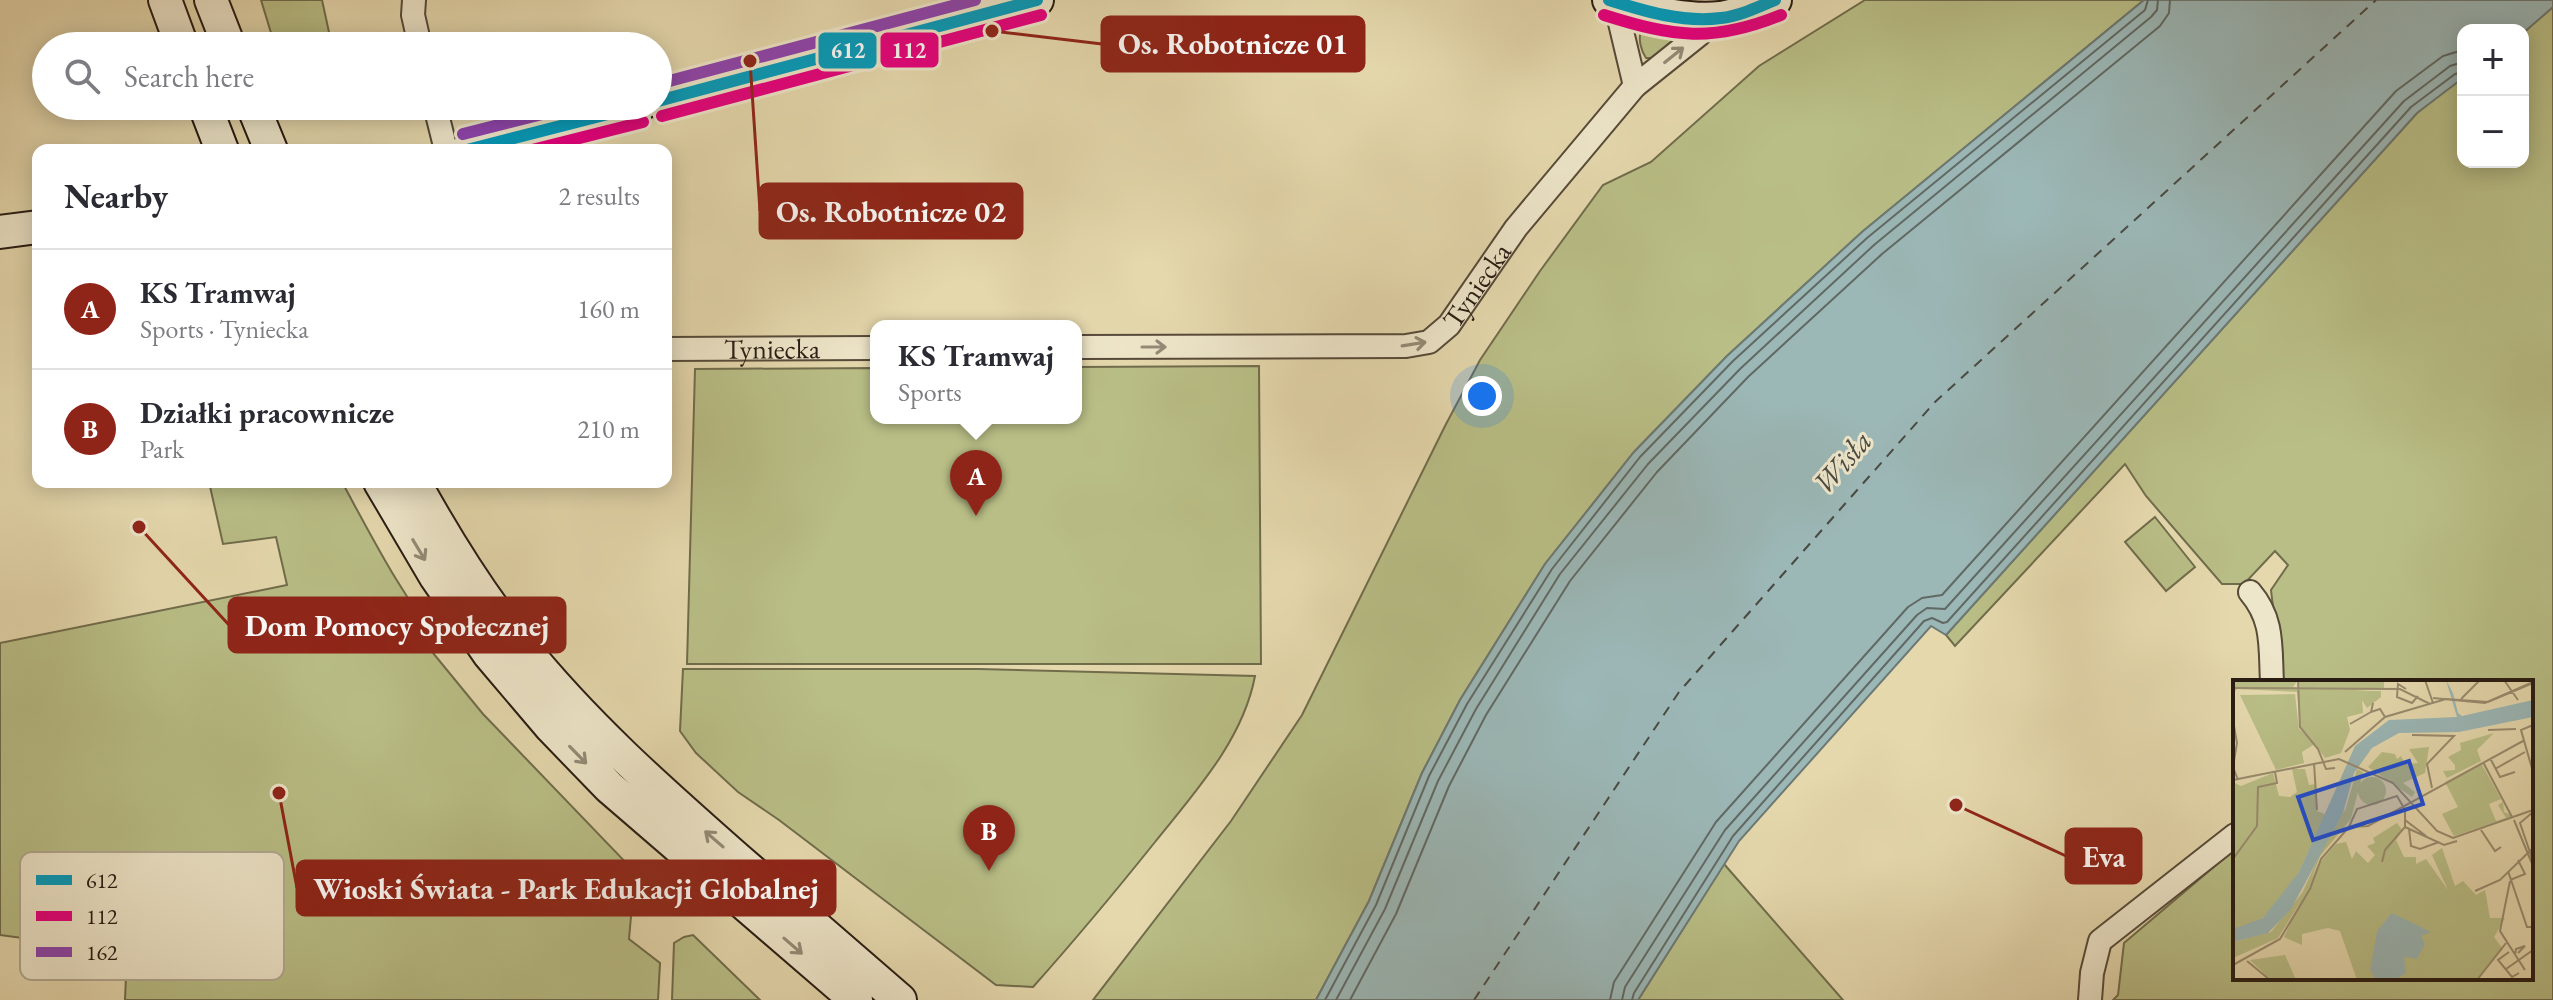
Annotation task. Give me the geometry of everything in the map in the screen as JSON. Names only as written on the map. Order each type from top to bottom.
[{"type":"main road","points":[[165,0],[177,32]]},
{"type":"main road","points":[[211,0],[224,32]]},
{"type":"main road","points":[[672,97],[1037,0]]},
{"type":"main road","points":[[1612,1],[1644,10],[1703,19],[1735,14],[1775,0]]},
{"type":"main road","points":[[210,120],[220,144]]},
{"type":"main road","points":[[259,120],[269,144]]},
{"type":"main road","points":[[490,144],[584,120]]},
{"type":"main road","points":[[0,232],[32,228]]},
{"type":"main road","points":[[383,488],[411,536],[489,654],[551,727],[621,797],[856,1000]]},
{"type":"main road","points":[[418,488],[485,597],[566,699],[642,776],[900,1000]]},
{"type":"street","points":[[414,0],[417,32]]},
{"type":"street","points":[[1612,1],[1635,86]]},
{"type":"street","name":"Tyniecka","points":[[1082,347],[1406,346],[1429,342],[1449,325],[1516,228],[1635,86],[1700,34],[1703,19]]},
{"type":"street","points":[[438,120],[444,144]]},
{"type":"street","name":"Tyniecka","points":[[676,349],[870,348]]},
{"type":"street","points":[[2250,592],[2262,606],[2268,625],[2272,680]]},
{"type":"street","points":[[2090,1000],[2092,973],[2100,941],[2233,837]]},
{"type":"green space","points":[[261,0],[322,0],[329,32],[271,32]]},
{"type":"green space","points":[[1865,0],[2144,0],[1862,232],[1727,356],[1634,452],[1545,564],[1460,700],[1422,773],[1369,901],[1316,1000],[1093,1000],[1231,821],[1302,715],[1480,360],[1603,185],[1651,162],[1759,66]]},
{"type":"green space","points":[[2553,7],[2553,1000],[2113,1000],[2118,995],[2124,943],[2233,851],[2233,980],[2533,980],[2533,680],[2282,680],[2271,590],[2288,565],[2275,551],[2244,584],[2222,584],[2146,496],[2125,464],[1955,646],[1946,635],[2417,113],[2457,81],[2457,168],[2529,168],[2529,28]]},
{"type":"green space","points":[[1641,30],[1668,32],[1673,36],[1673,41],[1653,58],[1646,58],[1640,37]]},
{"type":"green space","points":[[1259,366],[1261,664],[687,664],[695,369],[870,368],[870,424],[1082,424],[1082,367]]},
{"type":"green space","points":[[210,488],[345,488],[401,588],[444,647],[433,653],[483,714],[635,872],[629,939],[660,963],[658,1000],[125,1000],[126,980],[284,980],[284,852],[20,852],[20,938],[0,935],[0,643],[287,585],[276,537],[223,544]]},
{"type":"green space","points":[[2155,517],[2195,567],[2166,591],[2125,542]]},
{"type":"green space","points":[[683,669],[979,669],[1255,676],[1240,722],[1216,764],[1080,934],[1033,987],[996,985],[738,792],[696,753],[680,731]]},
{"type":"green space","points":[[1724,864],[1843,1000],[1638,1000]]},
{"type":"green space","points":[[693,935],[760,1000],[672,1000],[674,943]]},
{"type":"water","name":"Wisła","points":[[2144,0],[2553,0],[2553,7],[2529,28],[2529,24],[2457,24],[2457,83],[2417,113],[1946,635],[1931,626],[1739,841],[1638,1000],[1316,1000],[1369,901],[1422,773],[1460,700],[1545,564],[1634,452],[1727,356],[1862,232]]},
{"type":"ferry route","points":[[1474,1000],[1679,692],[1934,403],[2376,0]]},
{"type":"transit line","name":"162","points":[[672,80],[975,0]]},
{"type":"transit line","name":"612","points":[[672,97],[1037,0]]},
{"type":"transit line","name":"612","points":[[1609,0],[1692,19],[1735,15],[1775,0]]},
{"type":"transit line","name":"112","points":[[672,113],[1041,15]]},
{"type":"transit line","name":"112","points":[[1604,15],[1651,28],[1693,34],[1734,30],[1781,15]]},
{"type":"transit line","name":"162","points":[[463,134],[518,120]]},
{"type":"transit line","name":"612","points":[[490,144],[584,120]]},
{"type":"transit line","name":"112","points":[[556,144],[643,122]]},
{"type":"place","name":"Os. Robotnicze 01","points":[[992,31]]},
{"type":"place","name":"Os. Robotnicze 02","points":[[750,61]]},
{"type":"place","name":"KS Tramwaj","points":[[976,516]]},
{"type":"place","name":"Dom Pomocy Społecznej","points":[[139,527]]},
{"type":"place","name":"Wioski Świata - Park Edukacji Globalnej","points":[[279,793]]},
{"type":"place","name":"Eva","points":[[1956,805]]},
{"type":"place","name":"Działki pracownicze","points":[[989,871]]}]
